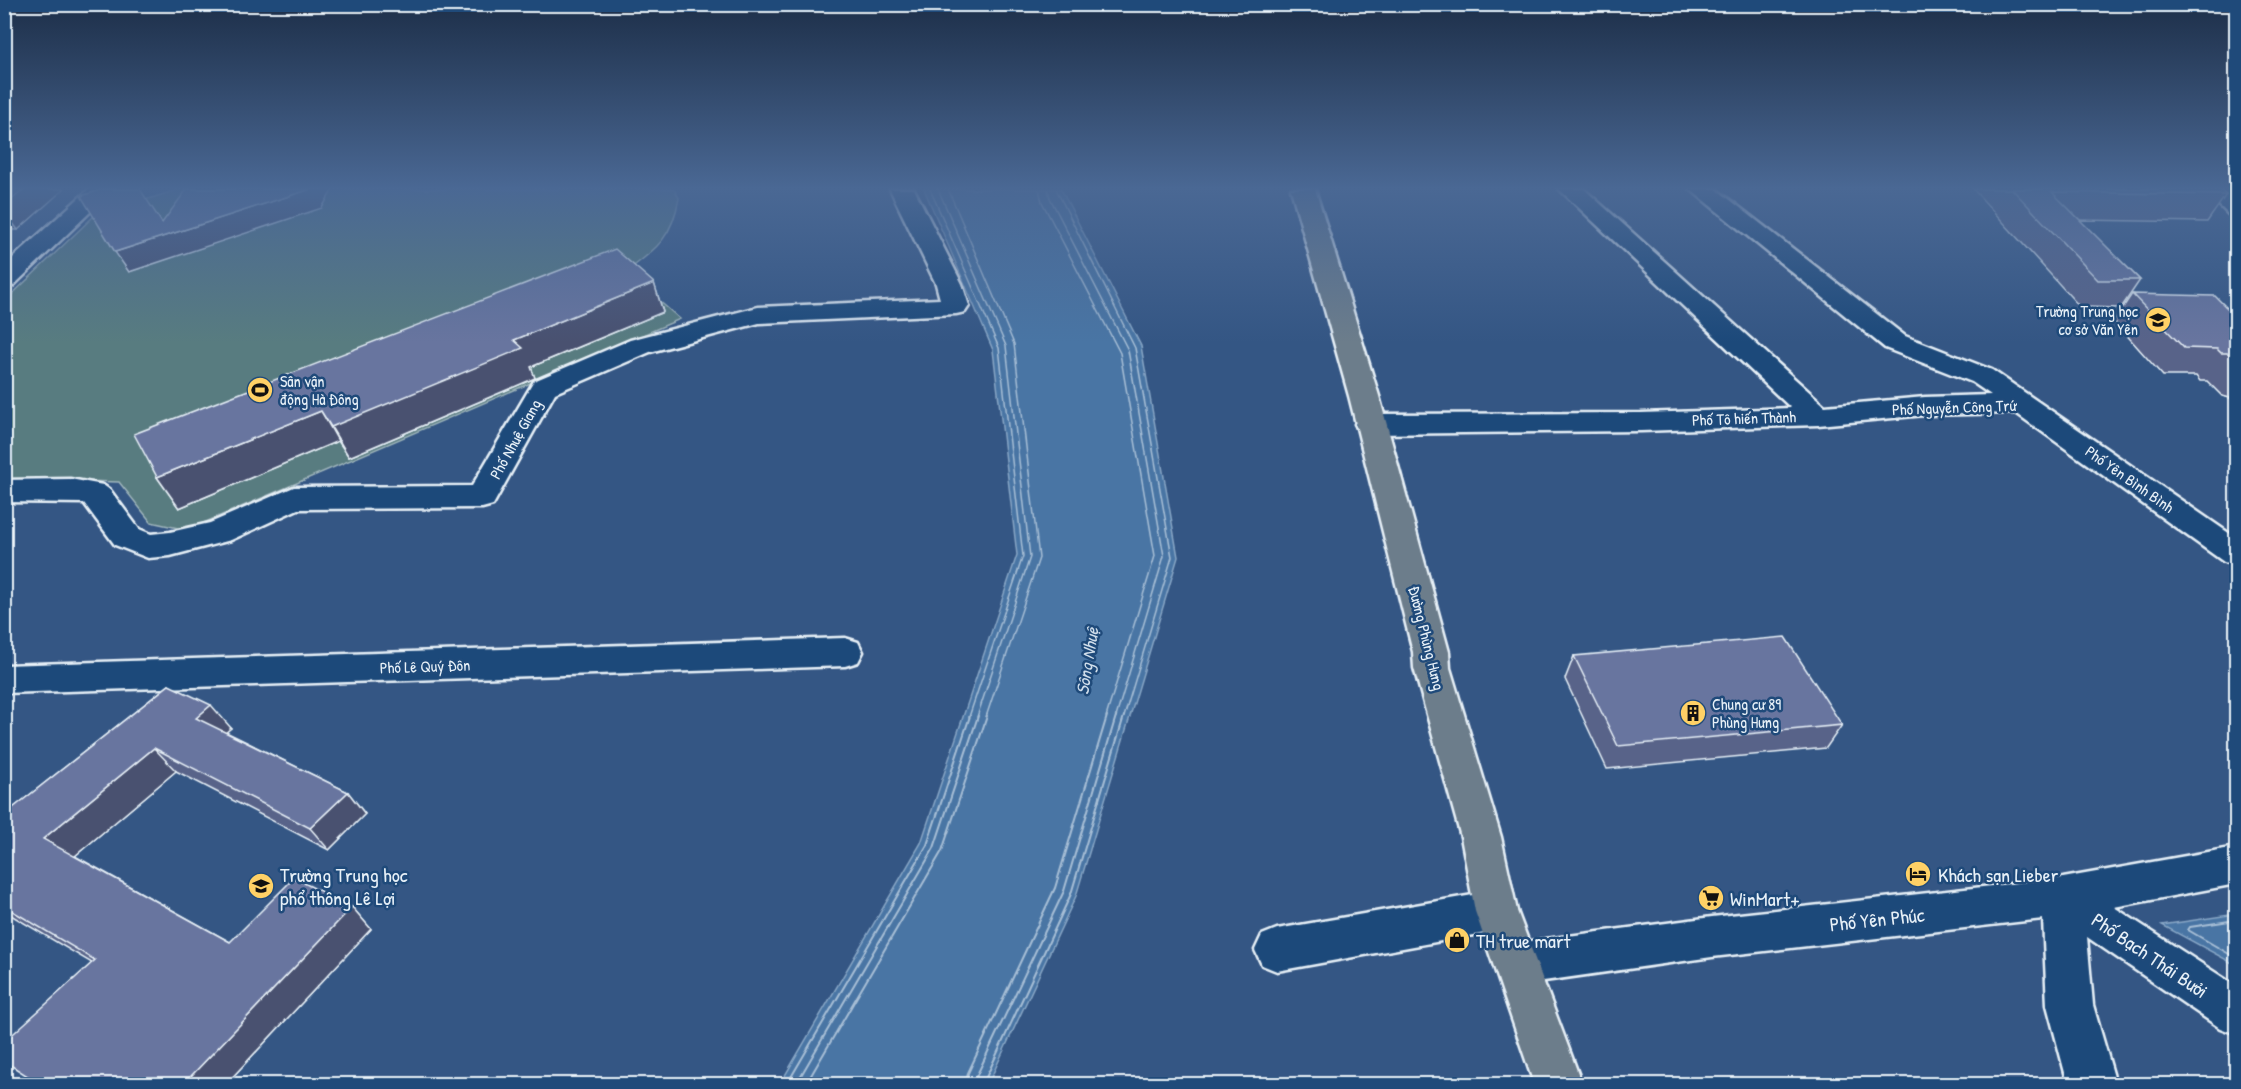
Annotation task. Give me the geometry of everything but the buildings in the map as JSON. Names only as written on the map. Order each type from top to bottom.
[{"type":"main road","name":"Đường Phùng Hưng","points":[[1317,240],[1431,652],[1432,668],[1481,837],[1496,911],[1558,1084]]},
{"type":"street","points":[[4,280],[51,240]]},
{"type":"street","name":"Phố Nhuệ Giang","points":[[4,491],[70,490],[92,493],[99,498],[127,537],[148,546],[170,544],[219,532],[294,498],[483,497],[544,387],[640,346],[758,315],[956,306],[949,284],[927,240]]},
{"type":"street","name":"Phố Tô hiến Thành","points":[[1626,240],[1818,416]]},
{"type":"street","name":"Phố Nguyễn Công Trứ","points":[[1765,240],[1895,342],[1982,376],[2023,404]]},
{"type":"street","name":"Phố Nguyễn Công Trứ","points":[[1818,416],[1925,406],[2023,404]]},
{"type":"street","name":"Phố Yên Bình Bình","points":[[2023,404],[2236,554]]},
{"type":"street","name":"Phố Tô hiến Thành","points":[[1370,424],[1641,423],[1818,416]]},
{"type":"street","name":"Phố Lê Quý Đôn","points":[[4,679],[845,652]]},
{"type":"street","name":"Phố Yên Phúc","points":[[1516,964],[1712,937],[2063,897],[2236,866]]},
{"type":"street","points":[[2063,897],[2070,1005],[2092,1084]]},
{"type":"street","name":"Phố Bạch Thái Bưởi","points":[[2063,897],[2236,1012]]},
{"type":"street","points":[[1277,950],[1496,911]]},
{"type":"green space","name":"Sân vận động Hà Đông","points":[[69,240],[663,240],[655,249],[626,272],[680,319],[187,530],[151,522],[119,482],[5,479],[5,301]]},
{"type":"water","name":"Sông Nhuệ","points":[[946,240],[1087,240],[1141,346],[1178,557],[1076,896],[988,1084],[780,1084],[921,843],[1017,555],[993,350]]},
{"type":"water","points":[[2236,914],[2236,965],[2162,925]]},
{"type":"place","name":"Trường Trung học cơ sở Văn Yên","points":[[2158,320]]},
{"type":"place","name":"Sân vận động Hà Đông","points":[[260,390]]},
{"type":"place","name":"Chung cư 89 Phùng Hưng","points":[[1693,713]]},
{"type":"place","name":"Khách sạn Lieber","points":[[1918,874]]},
{"type":"place","name":"Trường Trung học phổ thông Lê Lợi","points":[[261,886]]},
{"type":"place","name":"WinMart+","points":[[1711,898]]},
{"type":"place","name":"TH true mart","points":[[1457,940]]}]
